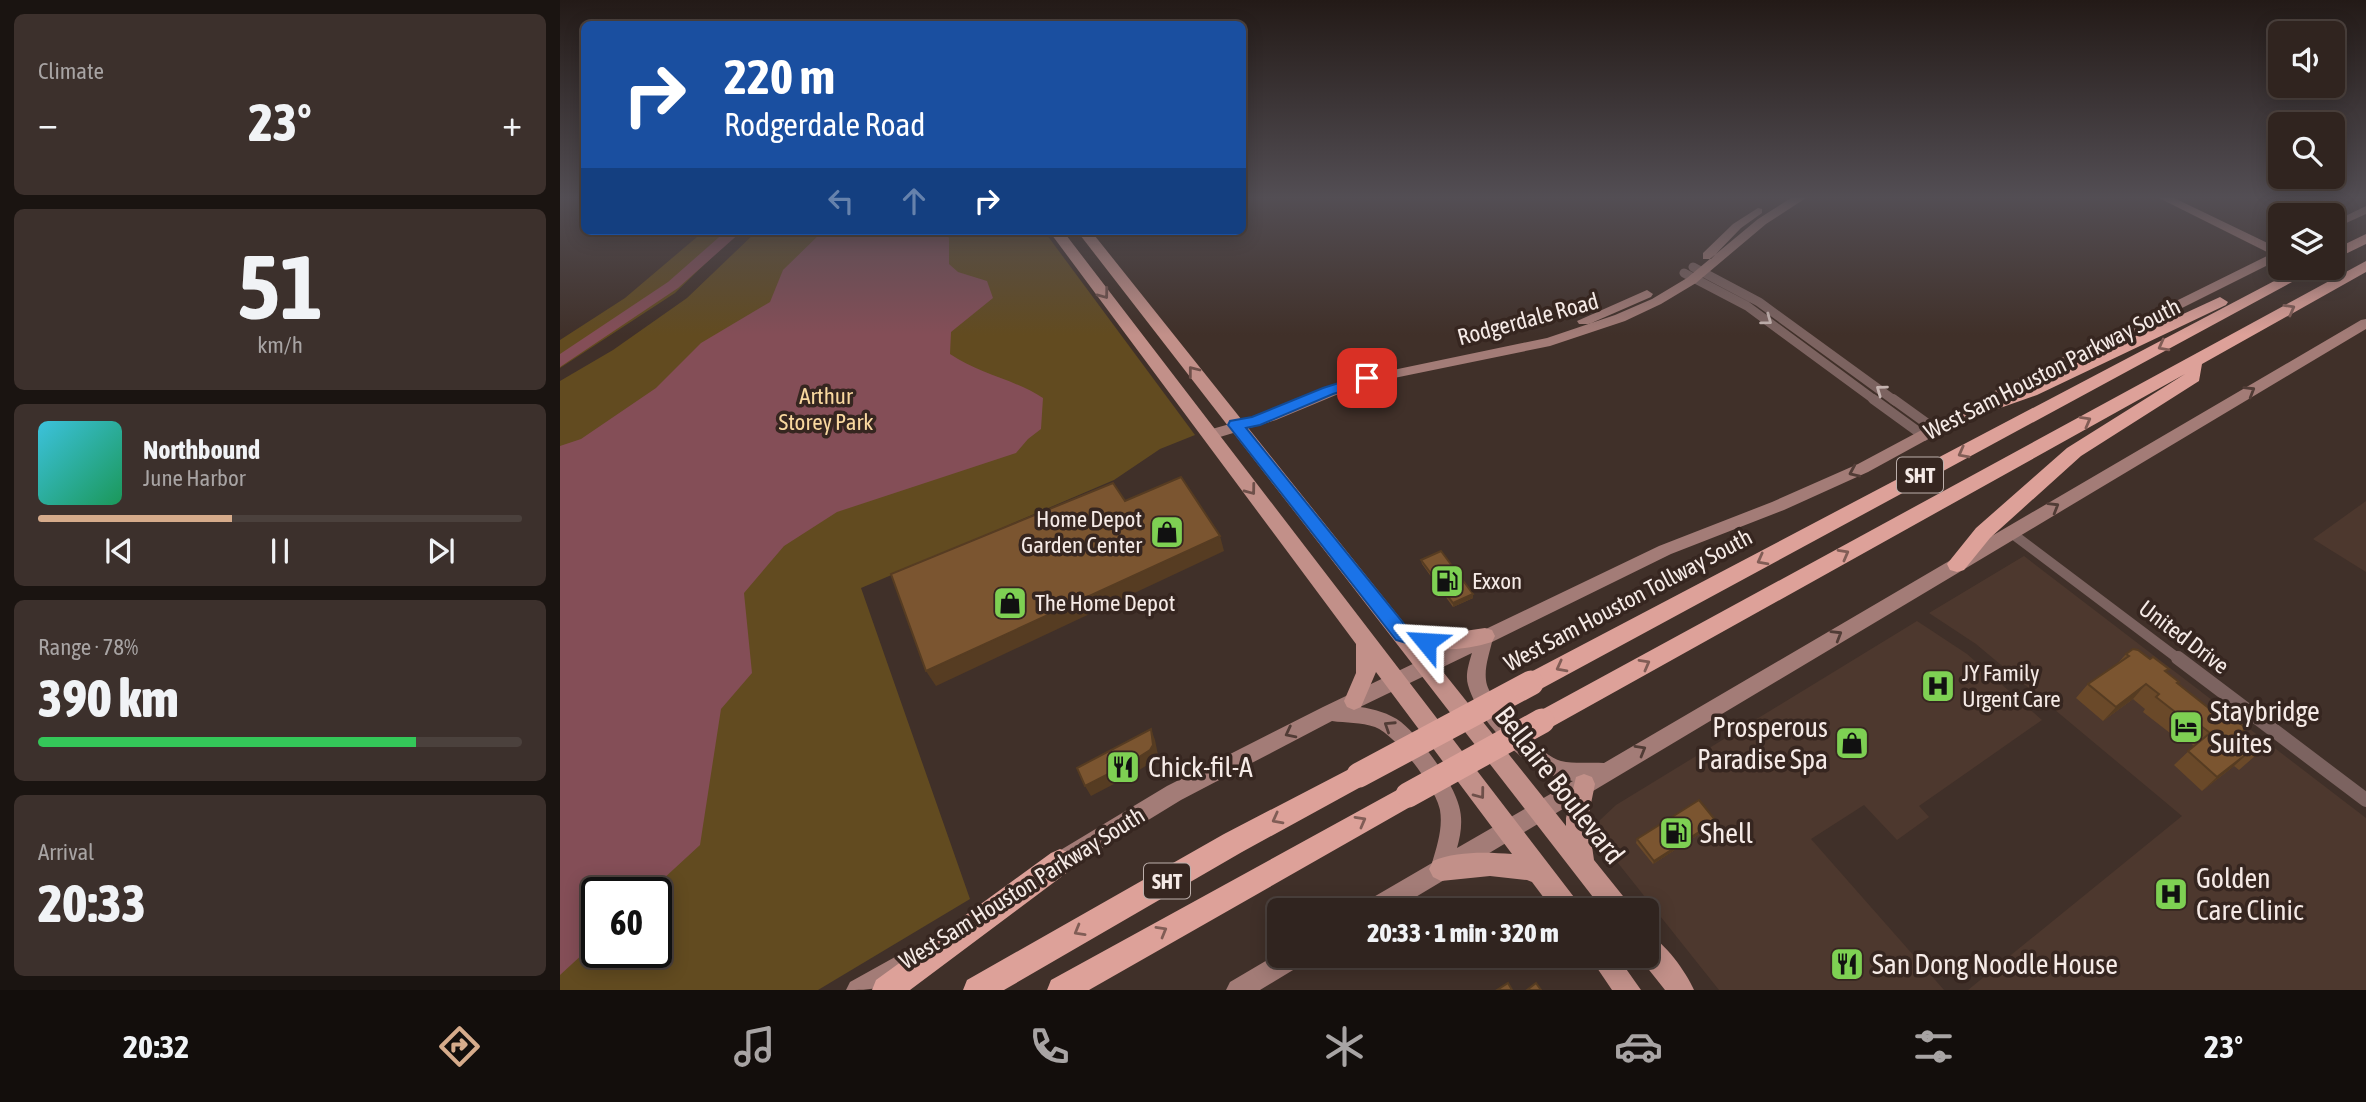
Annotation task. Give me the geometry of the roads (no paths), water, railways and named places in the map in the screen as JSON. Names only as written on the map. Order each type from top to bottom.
[{"type":"highway","name":"SHT","points":[[1061,990],[1408,795],[2366,266]]},
{"type":"highway","points":[[1969,413],[2031,391],[2268,278]]},
{"type":"highway","name":"West Sam Houston Tollway South","points":[[978,990],[1233,843],[2287,280]]},
{"type":"highway","points":[[1957,564],[1983,533],[2074,452],[2193,377],[2194,362]]},
{"type":"highway","points":[[886,990],[1060,862]]},
{"type":"main road","points":[[1065,242],[1559,898]]},
{"type":"main road","name":"Bellaire Boulevard","points":[[1092,242],[1609,898]]},
{"type":"main road","name":"Rodgerdale Road","points":[[1210,435],[1236,425],[1243,416],[1345,375],[1392,369],[1538,340],[1694,273],[1733,242]]},
{"type":"main road","name":"West Sam Houston Parkway South","points":[[858,990],[1174,793],[1485,636],[1665,550],[1778,506],[1863,468],[2055,366],[2268,259]]},
{"type":"main road","points":[[1393,898],[2366,323]]},
{"type":"main road","points":[[1402,634],[1438,643],[1456,643],[1485,636],[1476,681],[1481,694],[1520,743],[1533,757],[1555,769],[1604,772]]},
{"type":"main road","points":[[1354,701],[1366,673],[1366,643]]},
{"type":"main road","points":[[1330,713],[1370,717],[1387,723],[1405,739],[1447,799],[1451,810],[1450,835],[1441,869]]},
{"type":"main road","points":[[1583,864],[1577,818],[1584,784]]},
{"type":"main road","points":[[1441,869],[1493,863],[1539,872]]},
{"type":"main road","points":[[1659,962],[1681,990]]},
{"type":"main road","points":[[1238,990],[1275,968]]},
{"type":"main road","points":[[1611,968],[1628,990]]},
{"type":"street","points":[[1694,273],[1749,295],[1807,336],[1930,433]]},
{"type":"street","points":[[1694,273],[1930,433]]},
{"type":"street","points":[[1795,341],[1807,336]]},
{"type":"street","name":"United Drive","points":[[2010,532],[2366,800]]},
{"type":"waterway","points":[[560,362],[673,285],[722,242]]},
{"type":"place","name":"Home Depot Garden Center","points":[[1167,532]]},
{"type":"place","name":"Exxon","points":[[1447,581]]},
{"type":"place","name":"The Home Depot","points":[[1010,603]]},
{"type":"place","name":"JY Family Urgent Care","points":[[1938,686]]},
{"type":"place","name":"Staybridge Suites","points":[[2186,727]]},
{"type":"place","name":"Prosperous Paradise Spa","points":[[1852,743]]},
{"type":"place","name":"Chick-fil-A","points":[[1123,767]]},
{"type":"place","name":"Shell","points":[[1676,833]]},
{"type":"place","name":"Golden Care Clinic","points":[[2171,894]]},
{"type":"place","name":"San Dong Noodle House","points":[[1847,964]]},
{"type":"park label","name":"Arthur Storey Park","points":[[826,409]]}]
